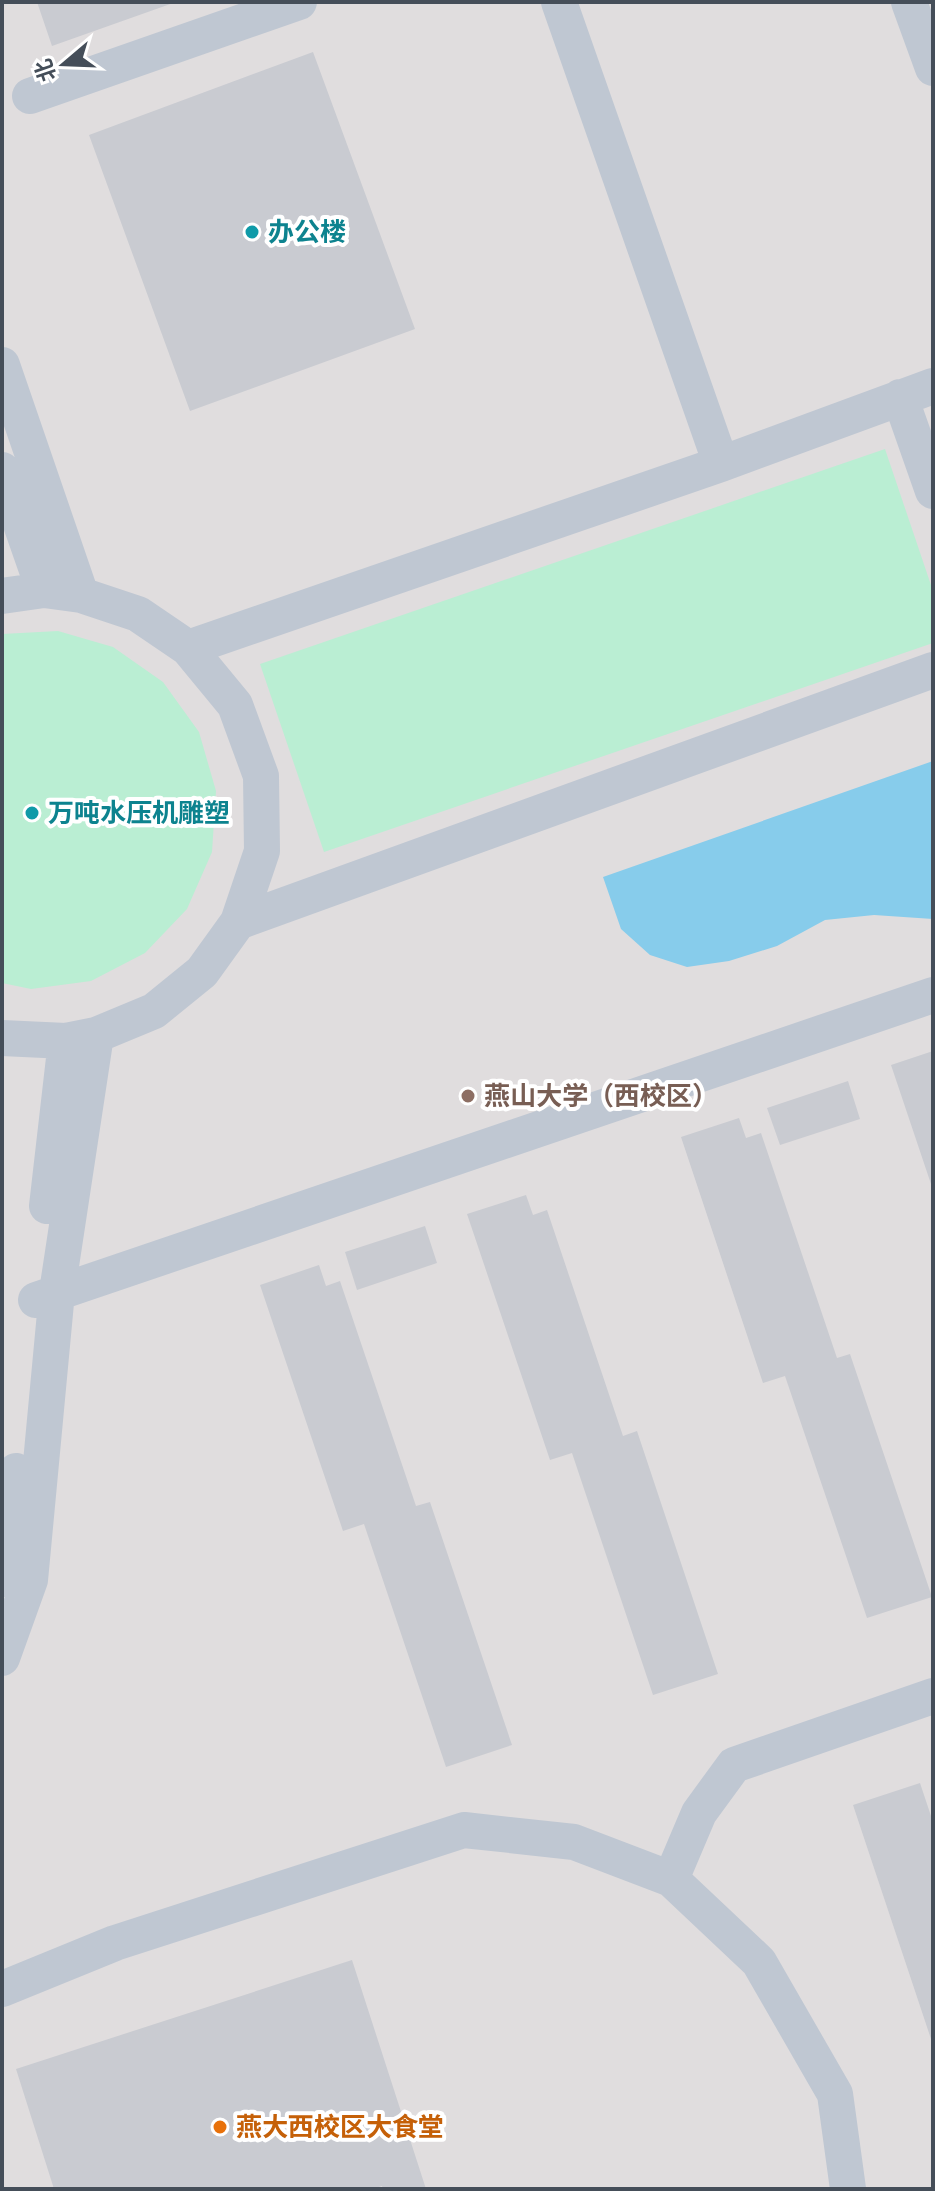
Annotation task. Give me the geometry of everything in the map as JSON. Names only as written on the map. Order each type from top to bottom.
[{"type":"street","points":[[30,96],[299,2]]},
{"type":"street","points":[[559,2],[721,464]]},
{"type":"street","points":[[909,2],[933,68]]},
{"type":"street","points":[[2,365],[81,595]]},
{"type":"street","points":[[188,648],[721,464],[916,391],[933,491]]},
{"type":"street","points":[[2,470],[44,590]]},
{"type":"street","points":[[2,596],[44,590],[81,595],[138,614],[188,648],[235,705],[261,776],[262,851],[238,922],[202,972],[154,1011],[81,1038],[2,1038]]},
{"type":"street","points":[[238,922],[933,670]]},
{"type":"street","points":[[47,1296],[933,995]]},
{"type":"street","points":[[2,1579],[47,1296],[81,1038]]},
{"type":"street","points":[[2,1658],[30,1580],[47,1296]]},
{"type":"street","points":[[671,1879],[699,1813],[734,1765],[933,1696]]},
{"type":"street","points":[[2,1989],[115,1943],[464,1830],[574,1842],[671,1879],[759,1962],[835,2094],[848,2189]]},
{"type":"shaded area","name":"燕山大学（西校区）","points":[[2,2],[933,2],[933,2189],[2,2189]]},
{"type":"green space","points":[[885,449],[933,591],[933,643],[324,852],[260,664]]},
{"type":"green space","points":[[58,631],[113,647],[163,682],[199,732],[216,791],[212,852],[187,909],[145,953],[91,981],[31,989],[2,983],[2,634]]},
{"type":"water","points":[[933,761],[933,919],[874,915],[825,920],[777,946],[729,961],[687,967],[650,955],[621,929],[603,877]]},
{"type":"building","points":[[37,2],[176,2],[52,46]]},
{"type":"building","name":"办公楼","points":[[313,52],[415,329],[190,411],[89,135]]},
{"type":"building","points":[[933,1051],[933,1187],[932,1187],[891,1065]]},
{"type":"building","points":[[848,1081],[860,1119],[780,1145],[767,1108]]},
{"type":"building","points":[[739,1118],[746,1138],[761,1133],[837,1358],[850,1354],[932,1597],[867,1618],[785,1376],[763,1383],[681,1137]]},
{"type":"building","points":[[526,1195],[533,1215],[547,1210],[623,1436],[637,1431],[718,1674],[653,1695],[572,1453],[550,1460],[467,1214]]},
{"type":"building","points":[[425,1226],[437,1263],[357,1290],[345,1252]]},
{"type":"building","points":[[319,1265],[326,1286],[340,1281],[416,1506],[430,1502],[512,1745],[446,1767],[364,1524],[343,1531],[260,1285]]},
{"type":"building","points":[[920,1783],[933,1822],[932,2042],[853,1805]]},
{"type":"building","name":"燕大西校区大食堂","points":[[352,1960],[426,2189],[383,2189],[382,2186],[373,2189],[54,2189],[16,2069]]},
{"type":"place","name":"办公楼","points":[[252,232]]},
{"type":"place","name":"万吨水压机雕塑","points":[[32,813]]},
{"type":"place","name":"燕山大学（西校区）","points":[[468,1096]]},
{"type":"place","name":"燕大西校区大食堂","points":[[220,2127]]}]
